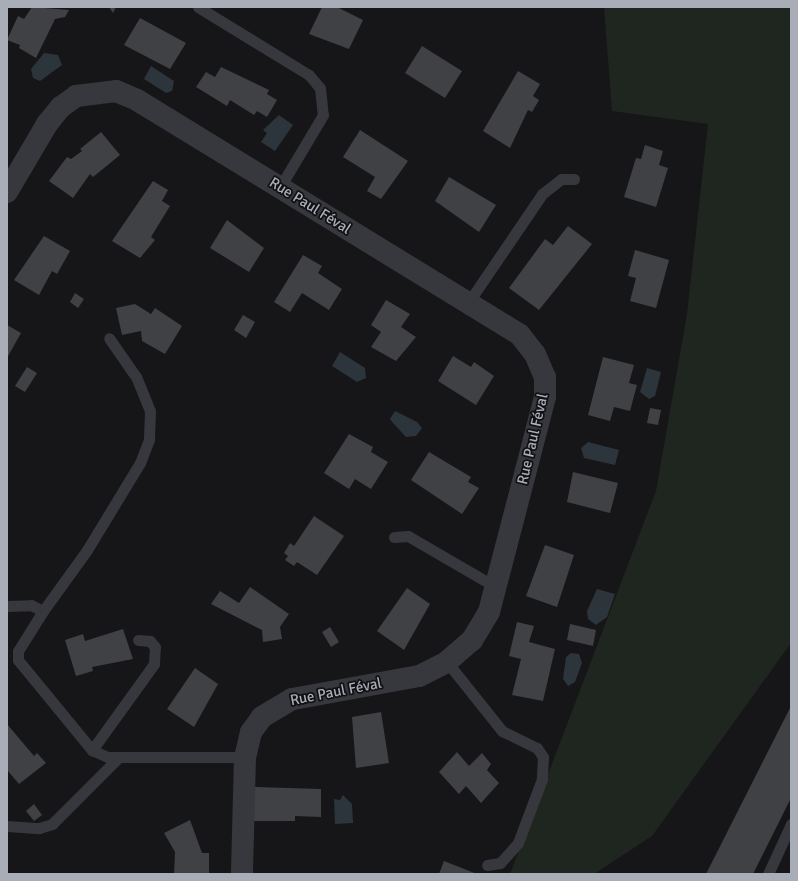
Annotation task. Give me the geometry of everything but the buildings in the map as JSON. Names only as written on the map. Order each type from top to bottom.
[{"type":"street","name":"Rue Paul Féval","points":[[7,192],[47,124],[61,107],[76,96],[96,91],[116,91],[138,100],[520,335],[535,354],[545,377],[545,397],[496,587],[489,612],[472,640],[447,662],[419,676],[292,699],[276,706],[251,732],[245,756],[242,874]]},
{"type":"lane","points":[[198,7],[309,75],[320,88],[323,115],[280,187]]},
{"type":"lane","points":[[468,303],[542,194],[561,179],[574,179]]},
{"type":"lane","points":[[109,338],[136,377],[150,412],[149,439],[132,477],[18,651],[18,660],[92,750],[119,757],[245,756]]},
{"type":"lane","points":[[394,537],[408,536],[496,587]]},
{"type":"lane","points":[[7,606],[31,605],[43,611]]},
{"type":"lane","points":[[92,750],[154,664],[155,647],[150,641],[138,640]]},
{"type":"lane","points":[[447,662],[502,731],[537,748],[543,757],[542,778],[518,843],[500,862],[487,865]]},
{"type":"lane","points":[[7,826],[39,828],[52,824],[119,757]]},
{"type":"lane","points":[[768,874],[791,824]]},
{"type":"shaded area","points":[[604,7],[791,7],[791,643],[652,836],[594,874],[510,874],[656,491],[687,314],[708,124],[612,111]]},
{"type":"shaded area","points":[[44,53],[58,55],[62,65],[40,81],[33,78],[31,69]]},
{"type":"shaded area","points":[[151,66],[174,81],[172,91],[166,93],[144,79]]},
{"type":"shaded area","points":[[279,115],[293,125],[275,151],[261,142],[267,133],[263,130]]},
{"type":"shaded area","points":[[340,352],[365,368],[366,378],[357,382],[332,366]]},
{"type":"shaded area","points":[[647,368],[661,372],[655,396],[649,399],[640,392]]},
{"type":"shaded area","points":[[395,411],[417,422],[422,428],[416,436],[406,437],[393,423],[390,419]]},
{"type":"shaded area","points":[[588,442],[619,450],[615,465],[584,458],[581,448]]},
{"type":"shaded area","points":[[597,589],[615,594],[607,617],[596,625],[588,619],[587,611]]},
{"type":"shaded area","points":[[571,653],[579,654],[582,663],[575,682],[568,686],[563,679],[566,657]]},
{"type":"shaded area","points":[[343,795],[352,804],[353,823],[335,824],[334,799],[340,800]]}]
